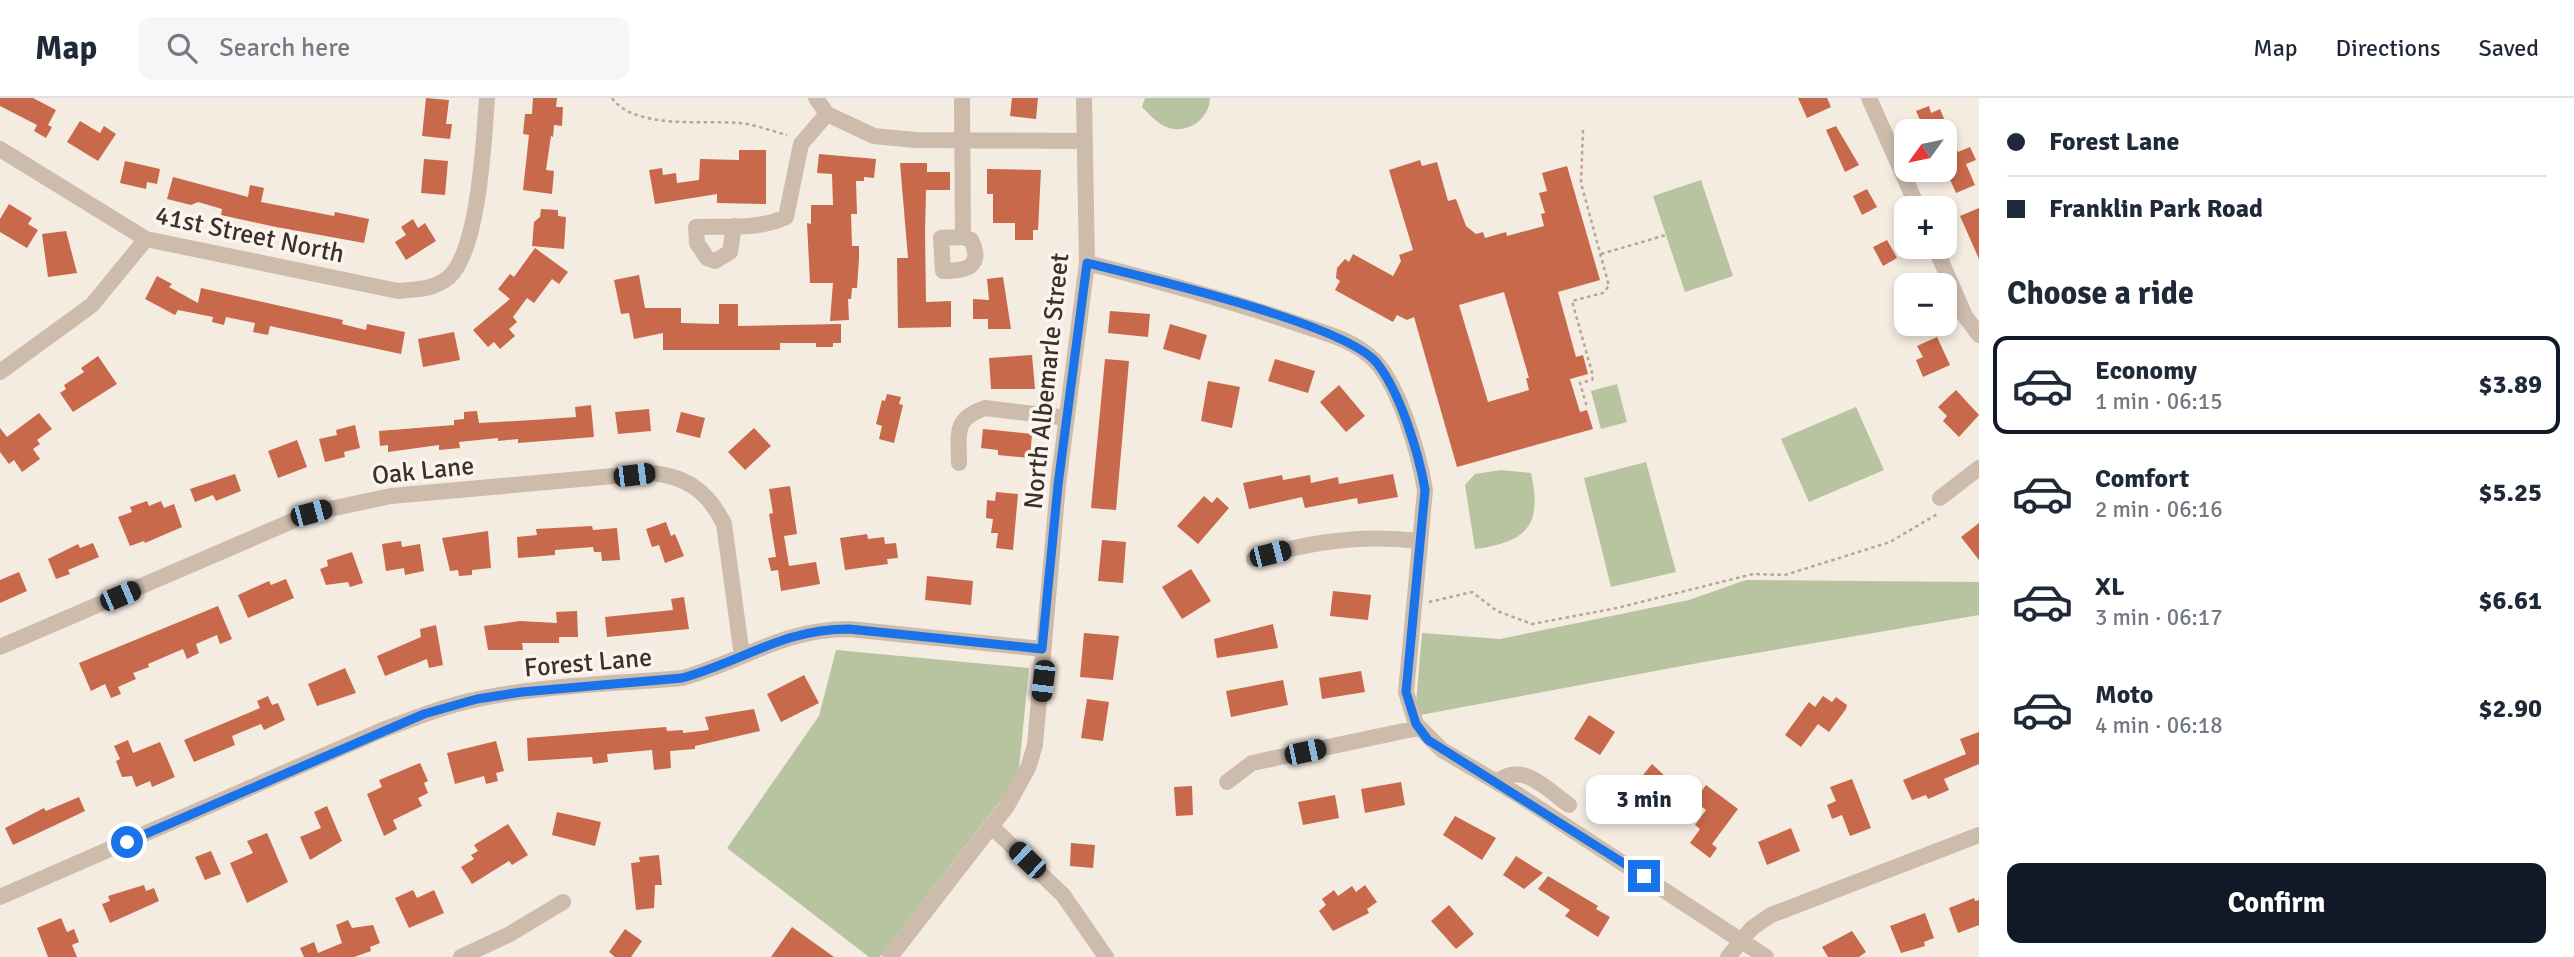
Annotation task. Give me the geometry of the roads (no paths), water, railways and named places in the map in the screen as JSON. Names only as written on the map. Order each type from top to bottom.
[{"type":"street","name":"41st Street North","points":[[0,149],[146,239],[398,291],[429,288],[450,276],[473,230],[487,98]]},
{"type":"street","points":[[816,98],[827,114],[874,136],[915,140],[964,138],[1085,141]]},
{"type":"street","points":[[962,98],[963,237]]},
{"type":"street","name":"North Albemarle Street","points":[[890,957],[1018,790],[1035,745],[1041,694],[1042,649],[1087,263],[1084,98]]},
{"type":"street","points":[[1869,98],[1913,196]]},
{"type":"street","points":[[734,226],[767,226],[786,217],[791,182],[804,140],[827,114]]},
{"type":"street","points":[[0,372],[92,305],[146,239]]},
{"type":"street","points":[[1940,259],[1965,316],[1979,335]]},
{"type":"street","points":[[1087,263],[1174,285],[1276,316],[1362,349],[1385,375],[1421,467],[1425,490],[1418,541],[1406,692],[1409,708],[1418,728],[1442,750],[1497,782],[1766,957]]},
{"type":"street","points":[[959,463],[960,426],[964,417],[973,412],[985,408],[1067,418]]},
{"type":"street","points":[[1941,505],[1979,468]]},
{"type":"street","name":"Oak Lane","points":[[0,647],[311,513],[391,496],[648,473],[682,479],[708,497],[717,510],[724,524],[742,656]]},
{"type":"street","points":[[1254,559],[1306,545],[1365,537],[1418,541]]},
{"type":"street","name":"Forest Lane","points":[[0,897],[424,714],[477,699],[522,692],[682,678],[796,634],[819,629],[849,629],[1042,649]]},
{"type":"street","points":[[1227,782],[1252,763],[1418,728]]},
{"type":"street","points":[[1497,782],[1508,773],[1522,773],[1569,805]]},
{"type":"street","points":[[991,826],[1063,895],[1106,957]]},
{"type":"street","points":[[1728,957],[1740,940],[1771,915],[1979,835]]},
{"type":"street","points":[[461,957],[510,934],[563,902]]}]
